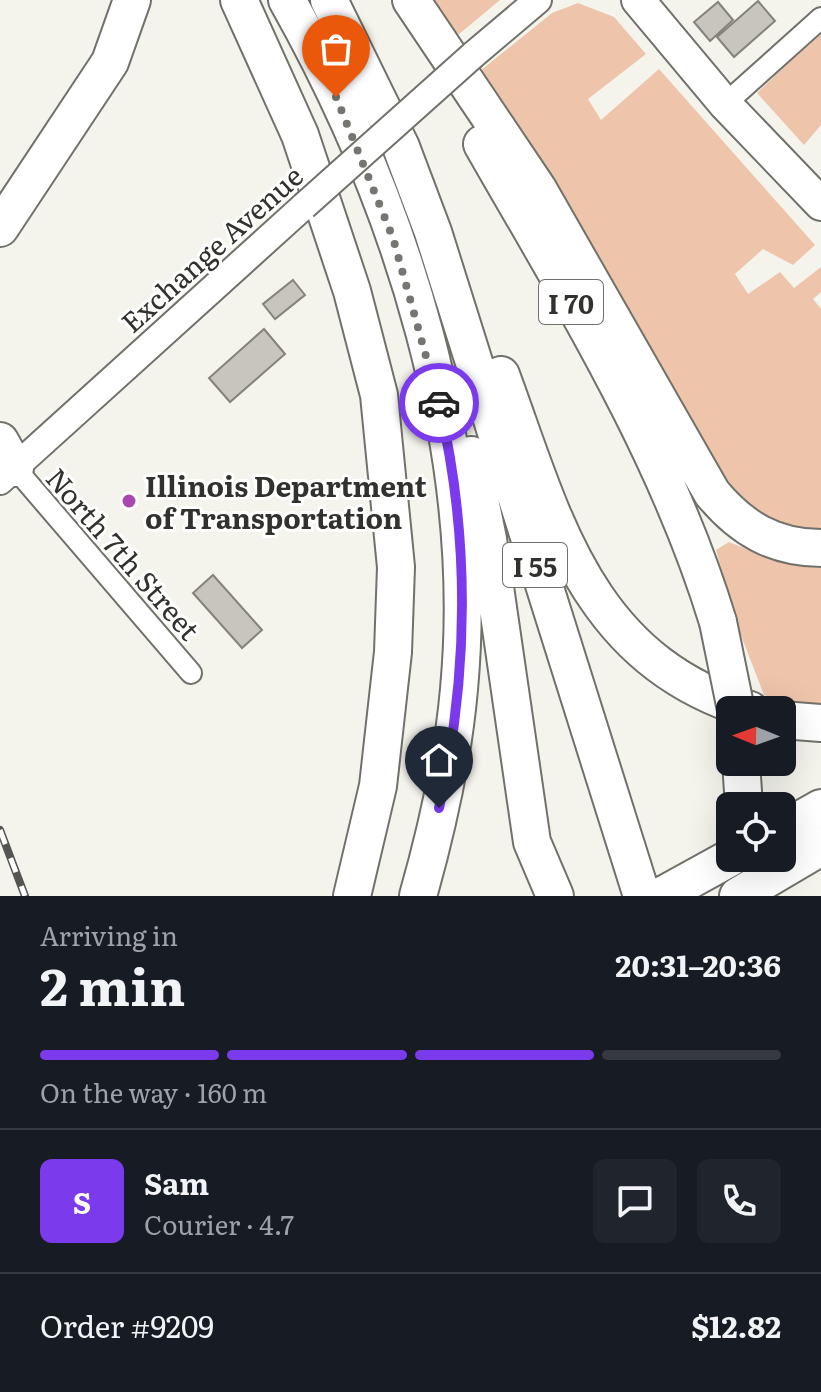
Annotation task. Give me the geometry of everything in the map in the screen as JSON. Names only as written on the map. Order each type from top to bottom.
[{"type":"highway","points":[[0,228],[110,62],[132,0]]},
{"type":"highway","points":[[239,0],[305,149],[352,291],[379,395],[383,426],[396,567],[393,652],[378,786],[352,896]]},
{"type":"highway","name":"I 55","points":[[287,0],[349,124],[393,238],[420,326],[447,445],[460,536],[459,691],[446,778],[418,896]]},
{"type":"highway","name":"I 55","points":[[329,0],[401,147],[433,232],[642,896]]},
{"type":"highway","name":"I 70","points":[[388,0],[464,112],[652,450],[697,552],[718,622],[733,696]]},
{"type":"highway","points":[[411,0],[538,189],[712,493],[734,519],[763,537],[802,548],[821,548]]},
{"type":"highway","points":[[349,124],[391,192],[401,217],[463,424],[488,539],[532,842],[555,896]]},
{"type":"highway","points":[[433,232],[455,261],[471,296],[562,540],[587,587],[626,637],[681,680],[718,696]]},
{"type":"highway","points":[[796,721],[821,723]]},
{"type":"highway","points":[[526,805],[555,866],[574,896]]},
{"type":"highway","points":[[796,836],[821,808]]},
{"type":"highway","points":[[796,847],[821,847]]},
{"type":"highway","points":[[661,896],[716,866]]},
{"type":"highway","points":[[740,896],[742,872]]},
{"type":"highway","points":[[740,896],[763,872]]},
{"type":"main road","points":[[638,0],[725,104],[821,204]]},
{"type":"street","name":"Exchange Avenue","points":[[5,463],[538,0]]},
{"type":"street","points":[[725,104],[821,18]]},
{"type":"street","name":"North 7th Street","points":[[5,463],[191,673]]},
{"type":"shaded area","points":[[430,0],[500,0],[458,35]]},
{"type":"shaded area","points":[[578,3],[614,17],[646,54],[588,99],[601,120],[659,69],[815,245],[793,265],[763,249],[735,274],[748,294],[780,272],[794,288],[821,267],[821,292],[813,299],[821,309],[821,533],[804,533],[764,520],[732,496],[680,398],[480,71],[552,13]]},
{"type":"shaded area","points":[[821,31],[821,125],[804,145],[757,93]]},
{"type":"shaded area","points":[[729,542],[779,562],[821,568],[821,706],[797,707],[796,696],[764,695],[739,630],[716,550]]},
{"type":"building","points":[[758,1],[775,21],[734,57],[717,37]]},
{"type":"building","points":[[718,2],[733,20],[710,41],[694,22]]},
{"type":"building","points":[[293,280],[305,295],[275,319],[263,304]]},
{"type":"building","points":[[264,329],[285,354],[230,402],[209,378]]},
{"type":"building","points":[[213,575],[262,630],[242,648],[193,593]]},
{"type":"railway","points":[[0,830],[25,896]]},
{"type":"way so far","points":[[336,97],[393,238],[412,296],[439,403]]},
{"type":"place","name":"Illinois Department of Transportation","points":[[129,501]]},
{"type":"route","points":[[439,403],[460,536],[462,596],[459,691],[439,808]]}]
